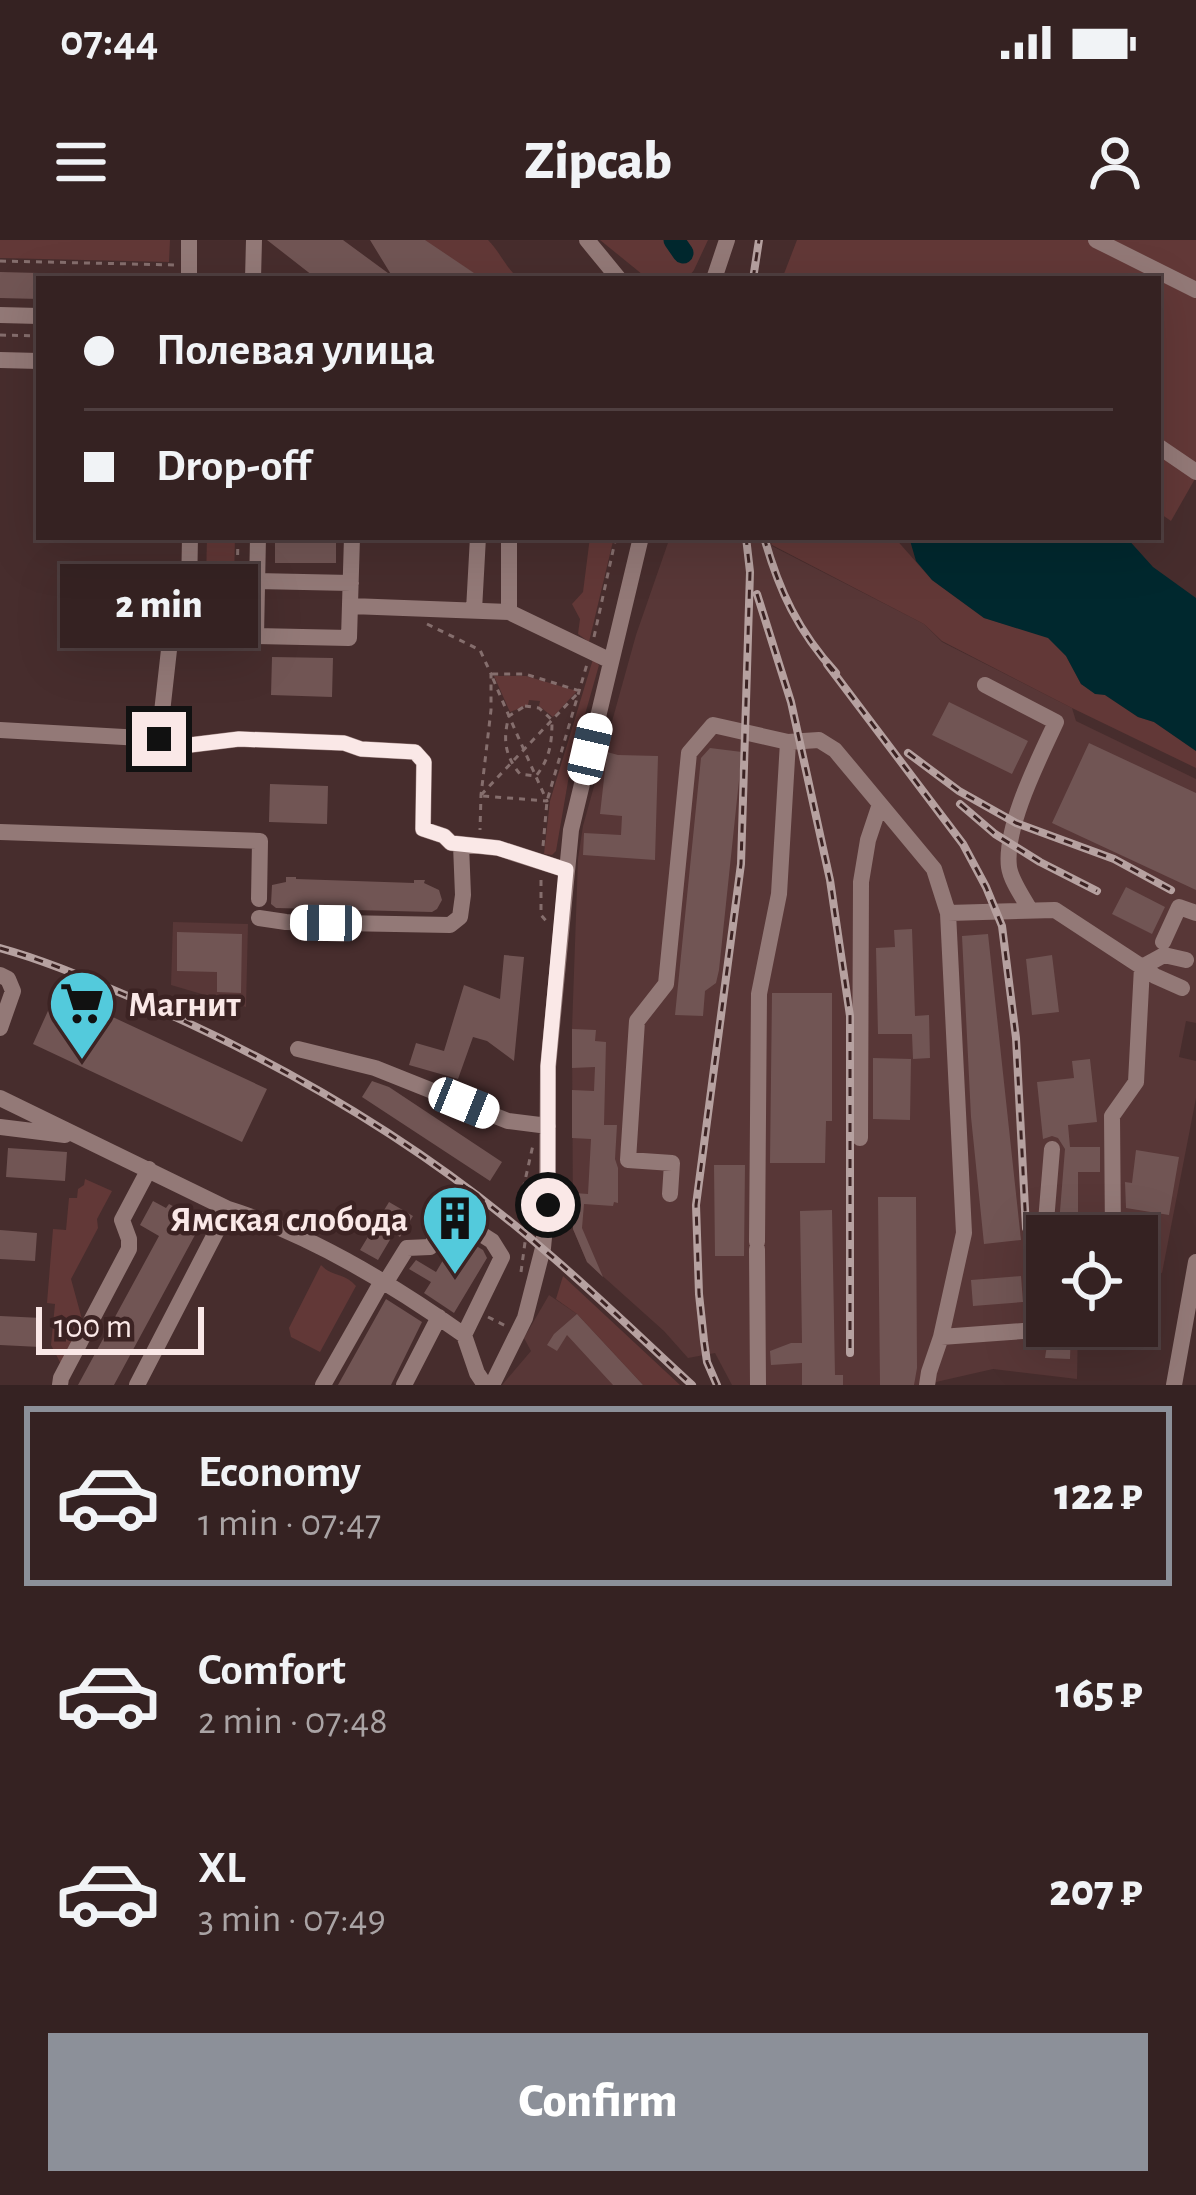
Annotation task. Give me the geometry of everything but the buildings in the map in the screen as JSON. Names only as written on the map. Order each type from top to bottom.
[{"type":"street","points":[[183,272],[190,240]]},
{"type":"street","points":[[253,276],[254,240]]},
{"type":"street","points":[[587,240],[617,276]]},
{"type":"street","points":[[715,276],[727,240]]},
{"type":"street","points":[[1096,240],[1196,290]]},
{"type":"street","points":[[0,315],[36,316]]},
{"type":"street","points":[[0,360],[36,361]]},
{"type":"street","points":[[1161,448],[1196,472]]},
{"type":"street","points":[[159,739],[171,632],[189,591],[190,540]]},
{"type":"street","points":[[258,540],[256,636],[349,638],[352,540]]},
{"type":"street","points":[[474,610],[478,540]]},
{"type":"street","points":[[509,540],[509,612]]},
{"type":"street","points":[[1,1101],[310,1243],[439,1317],[464,1335],[477,1373],[488,1385],[525,1318],[535,1286],[548,1205],[548,1066],[571,830],[640,540]]},
{"type":"street","points":[[256,581],[351,583]]},
{"type":"street","points":[[351,606],[509,612],[611,662]]},
{"type":"street","points":[[985,685],[1056,722],[1029,782],[1010,844],[1009,872],[1030,910]]},
{"type":"street","points":[[670,1194],[672,1163],[628,1160],[637,1021],[666,984],[689,753],[713,725],[788,742],[819,740],[835,750],[934,868],[948,913],[964,1232],[928,1385]]},
{"type":"street","points":[[0,730],[190,745],[239,739],[344,743],[361,749],[415,752],[424,762],[423,829],[451,843],[498,848],[566,870]]},
{"type":"street","points":[[758,1385],[759,994],[779,895],[788,742]]},
{"type":"street","points":[[860,1138],[861,882],[880,805]]},
{"type":"street","points":[[0,832],[260,841],[259,908],[286,922],[450,925],[460,916],[470,846]]},
{"type":"street","points":[[1163,941],[1179,907],[1196,913]]},
{"type":"street","points":[[948,913],[1055,910],[1155,976],[1182,988]]},
{"type":"street","points":[[1142,967],[1164,956],[1186,959]]},
{"type":"street","points":[[1113,1215],[1112,1116],[1136,1082],[1142,967]]},
{"type":"street","points":[[0,975],[8,979],[13,991],[0,1028]]},
{"type":"street","points":[[298,1049],[375,1067],[508,1121],[548,1126]]},
{"type":"street","points":[[0,1126],[82,1137]]},
{"type":"street","points":[[941,1337],[1037,1330],[1052,1149]]},
{"type":"street","points":[[60,1385],[129,1249],[122,1220],[148,1169]]},
{"type":"street","points":[[137,1385],[228,1209]]},
{"type":"street","points":[[323,1385],[406,1248],[430,1247],[444,1227],[459,1220],[492,1240],[502,1257],[464,1335]]},
{"type":"street","points":[[1174,1385],[1196,1262]]},
{"type":"street","points":[[404,1385],[439,1317]]},
{"type":"path","points":[[0,261],[183,272]]},
{"type":"path","points":[[0,335],[36,336]]},
{"type":"path","points":[[236,629],[238,540]]},
{"type":"path","points":[[202,583],[200,629],[256,628]]},
{"type":"path","points":[[418,619],[480,650],[547,801],[481,795]]},
{"type":"path","points":[[481,795],[580,691],[525,674],[490,674]]},
{"type":"path","points":[[470,846],[491,710],[490,674]]},
{"type":"path","points":[[536,776],[520,774],[511,764],[504,733],[509,716],[525,706],[538,708],[552,720]]},
{"type":"path","points":[[536,776],[551,747],[552,720]]},
{"type":"path","points":[[551,747],[563,749]]},
{"type":"path","points":[[517,1240],[526,1237]]},
{"type":"shaded area","points":[[0,240],[170,240],[169,262],[0,258]]},
{"type":"shaded area","points":[[422,240],[488,240],[516,276],[478,276]]},
{"type":"shaded area","points":[[600,240],[666,240],[671,244],[708,240],[689,276],[644,276]]},
{"type":"shaded area","points":[[797,240],[1196,240],[1196,477],[1171,521],[1161,514],[1161,276],[783,276]]},
{"type":"shaded area","points":[[207,540],[235,540],[233,625],[205,624]]},
{"type":"shaded area","points":[[590,540],[613,540],[589,642],[578,634],[580,619],[572,604],[583,592]]},
{"type":"shaded area","points":[[669,540],[771,540],[772,546],[924,624],[942,642],[1072,708],[1076,721],[1196,779],[1196,1023],[1186,1021],[1179,1057],[1196,1061],[1196,1098],[1162,1273],[1158,1272],[1158,1215],[1026,1215],[1026,1347],[1078,1347],[1077,1379],[993,1369],[935,1385],[732,1385],[715,1353],[688,1358],[587,1262],[573,1229],[572,1029],[583,826],[636,635]]},
{"type":"shaded area","points":[[771,540],[897,540],[932,580],[984,618],[1048,637],[1066,656],[1081,684],[1154,722],[1196,751],[1196,768],[942,641],[924,624],[772,545]]},
{"type":"shaded area","points":[[593,659],[599,665],[571,764],[556,851],[544,854],[550,801]]},
{"type":"shaded area","points":[[494,676],[526,676],[577,691],[553,717],[539,706],[540,701],[529,700],[528,705],[510,712]]},
{"type":"shaded area","points":[[173,922],[248,924],[246,1007],[171,985]]},
{"type":"shaded area","points":[[85,1179],[112,1191],[71,1279],[83,1323],[61,1364],[51,1345],[55,1304],[47,1303],[53,1229],[66,1230],[69,1198],[77,1198]]},
{"type":"shaded area","points":[[321,1265],[356,1286],[320,1352],[291,1337],[289,1328]]},
{"type":"shaded area","points":[[563,1276],[680,1385],[643,1385],[577,1314],[556,1299]]},
{"type":"shaded area","points":[[549,1295],[577,1314],[643,1385],[502,1385],[531,1351],[524,1338]]},
{"type":"water","points":[[910,540],[1129,540],[1153,567],[1196,598],[1196,751],[1154,722],[1081,684],[1066,656],[1048,638],[984,618],[932,580],[916,561]]},
{"type":"waterway","points":[[674,240],[683,253]]},
{"type":"railway","points":[[753,276],[759,240]]},
{"type":"railway","points":[[717,1385],[704,1341],[696,1205],[741,864],[750,572],[746,540]]},
{"type":"railway","points":[[765,540],[791,610],[836,673]]},
{"type":"railway","points":[[757,594],[791,702],[830,880],[850,1016],[850,1353]]},
{"type":"railway","points":[[827,664],[963,844],[1002,926],[1016,1038],[1026,1228]]},
{"type":"railway","points":[[908,753],[959,791],[1016,823],[1114,859],[1171,890]]},
{"type":"railway","points":[[960,804],[995,834],[1097,891]]},
{"type":"railway","points":[[0,948],[70,972],[191,1025],[350,1109],[497,1211],[692,1385]]},
{"type":"place","name":"Магнит","points":[[82,1062]]},
{"type":"place","name":"Ямская слобода","points":[[455,1277]]},
{"type":"route","points":[[159,739],[190,745],[239,739],[344,743],[361,749],[415,752],[424,762],[425,832],[444,836],[451,843],[498,848],[566,870],[548,1066],[548,1205]]}]
